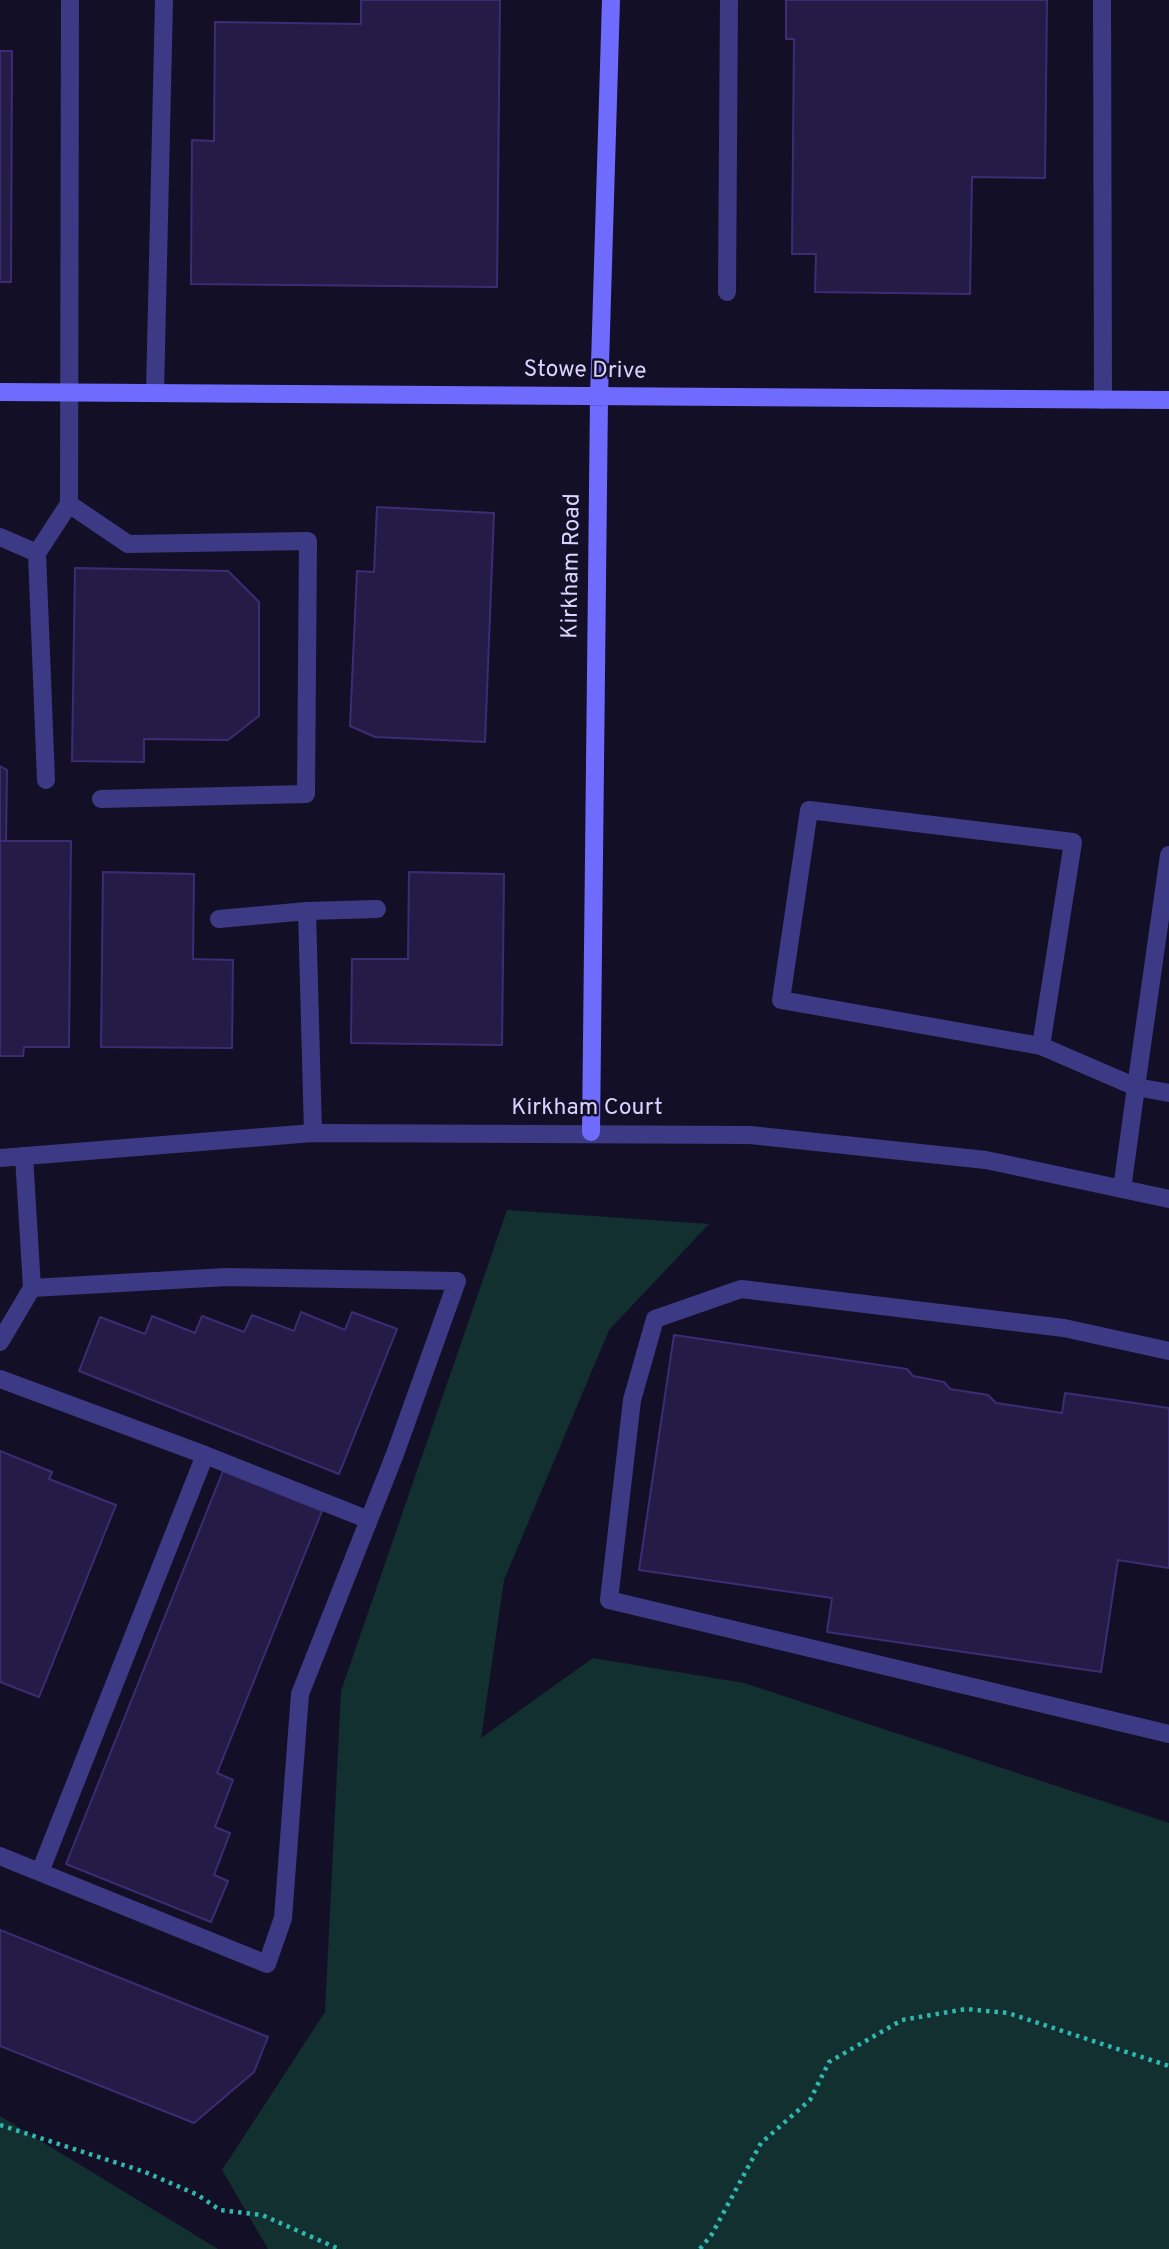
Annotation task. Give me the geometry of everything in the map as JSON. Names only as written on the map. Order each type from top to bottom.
[{"type":"main road","name":"Kirkham Road","points":[[592,1132],[599,397],[611,0]]},
{"type":"main road","name":"Stowe Drive","points":[[0,392],[1169,400]]},
{"type":"street","points":[[46,779],[37,553],[69,504],[67,393],[70,0]]},
{"type":"street","points":[[155,393],[164,0]]},
{"type":"street","points":[[727,292],[729,0]]},
{"type":"street","points":[[1102,0],[1103,400]]},
{"type":"street","points":[[69,504],[128,544],[308,541],[306,794],[101,799]]},
{"type":"street","points":[[0,537],[37,553]]},
{"type":"street","points":[[1041,1046],[1073,842],[809,810],[781,1000],[1041,1046],[1136,1087],[1169,1093]]},
{"type":"street","points":[[1122,1189],[1169,855]]},
{"type":"street","points":[[219,919],[307,911],[377,909]]},
{"type":"street","points":[[307,911],[313,1133]]},
{"type":"street","name":"Kirkham Court","points":[[0,1158],[313,1133],[592,1132],[778,1138],[986,1160],[1169,1199]]},
{"type":"street","points":[[0,1342],[32,1288],[24,1156]]},
{"type":"street","points":[[0,1856],[267,1964],[283,1918],[300,1694],[369,1520],[457,1280],[226,1277],[32,1288]]},
{"type":"street","points":[[1169,1352],[1064,1328],[741,1289],[655,1319],[632,1400],[609,1600],[1169,1734]]},
{"type":"street","points":[[0,1379],[205,1455],[369,1520]]},
{"type":"street","points":[[40,1872],[205,1455]]},
{"type":"path","points":[[702,2249],[761,2143],[810,2100],[829,2062],[902,2020],[965,2009],[1008,2013],[1169,2066]]},
{"type":"path","points":[[0,2125],[145,2172],[198,2195],[220,2210],[262,2215],[340,2249]]},
{"type":"green space","points":[[507,1210],[709,1224],[609,1330],[504,1580],[481,1738],[593,1658],[744,1683],[1169,1823],[1169,2249],[268,2249],[222,2170],[325,2012],[341,1691]]},
{"type":"green space","points":[[0,2116],[218,2249],[0,2249]]},
{"type":"building","points":[[361,0],[500,0],[497,287],[191,284],[192,140],[214,141],[215,22],[361,24]]},
{"type":"building","points":[[786,0],[1047,0],[1045,178],[972,177],[970,294],[815,292],[816,254],[792,254],[794,39],[786,39]]},
{"type":"building","points":[[0,51],[12,51],[11,282],[0,282]]},
{"type":"building","points":[[377,507],[494,513],[485,742],[375,737],[350,726],[357,571],[374,572]]},
{"type":"building","points":[[75,568],[228,571],[259,602],[259,716],[228,740],[144,739],[144,762],[72,761]]},
{"type":"building","points":[[0,766],[7,770],[6,841],[0,841]]},
{"type":"building","points":[[0,841],[71,841],[69,1047],[24,1047],[23,1056],[0,1056]]},
{"type":"building","points":[[103,872],[194,874],[193,959],[233,960],[232,1048],[101,1047]]},
{"type":"building","points":[[409,872],[504,874],[502,1045],[351,1043],[352,959],[408,959]]},
{"type":"building","points":[[301,1312],[345,1330],[352,1312],[397,1329],[339,1474],[79,1371],[100,1317],[145,1334],[152,1316],[195,1333],[202,1316],[244,1332],[252,1315],[294,1331]]},
{"type":"building","points":[[674,1335],[907,1369],[913,1376],[944,1382],[950,1389],[988,1395],[996,1403],[1062,1413],[1065,1393],[1169,1408],[1169,1568],[1118,1560],[1101,1672],[827,1632],[832,1598],[639,1570]]},
{"type":"building","points":[[0,1451],[52,1472],[49,1479],[116,1505],[39,1697],[0,1682]]},
{"type":"building","points":[[223,1471],[322,1511],[217,1773],[233,1780],[215,1827],[230,1833],[214,1875],[228,1881],[211,1922],[66,1864]]},
{"type":"building","points":[[0,1930],[268,2037],[254,2072],[194,2123],[0,2046]]}]
